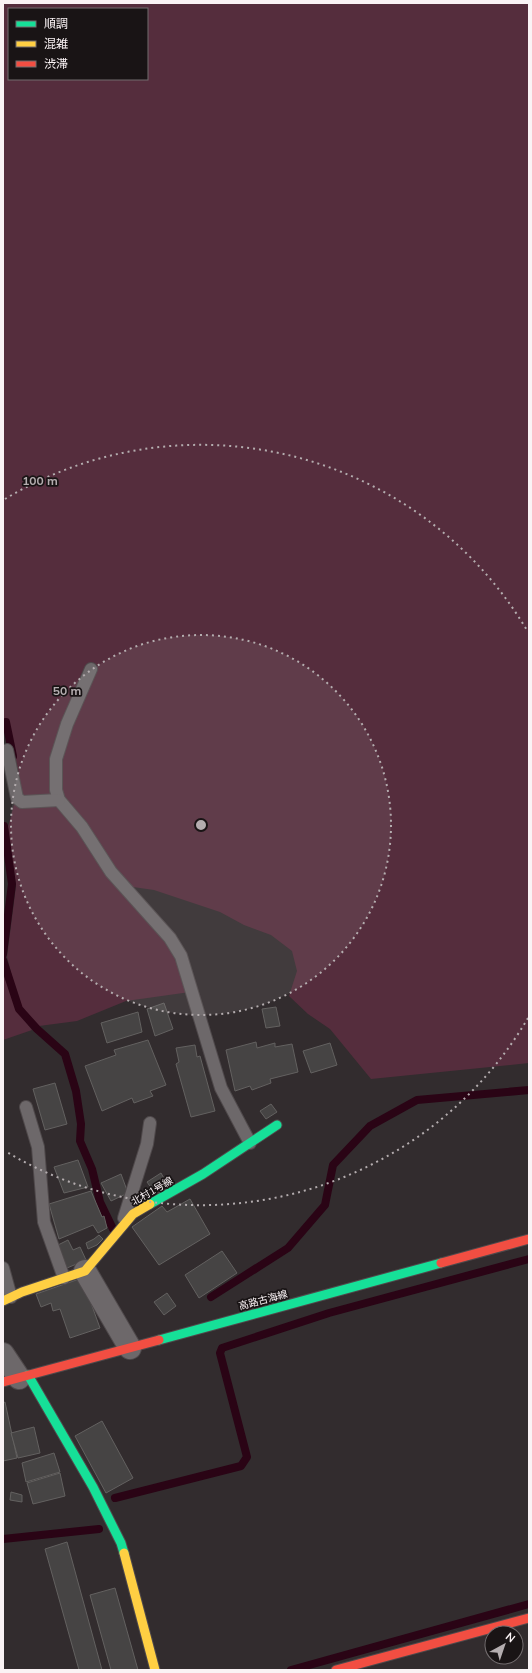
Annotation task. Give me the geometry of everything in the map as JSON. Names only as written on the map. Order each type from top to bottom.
[{"type":"street","name":"北村1号線","points":[[85,1271],[133,1214],[203,1174],[277,1125]]},
{"type":"street","name":"高路古海線","points":[[17,1378],[529,1239]]},
{"type":"street","points":[[7,1299],[22,1292],[85,1271],[130,1348]]},
{"type":"street","points":[[3,1354],[17,1378],[93,1488],[120,1543],[155,1670]]},
{"type":"street","points":[[336,1670],[529,1618]]},
{"type":"lane","points":[[91,669],[67,724],[56,759],[56,790],[59,800],[82,827],[111,872],[170,938],[181,956],[221,1088],[250,1142]]},
{"type":"lane","points":[[7,750],[17,798],[22,802],[59,800]]},
{"type":"lane","points":[[26,1107],[38,1147],[44,1222],[64,1278]]},
{"type":"lane","points":[[122,1227],[147,1144],[150,1123]]},
{"type":"lane","points":[[3,1268],[7,1299]]},
{"type":"shaded area","points":[[3,3],[529,3],[529,1063],[371,1079],[330,1029],[308,1014],[289,996],[297,971],[292,951],[271,935],[244,925],[220,912],[154,890],[126,886],[65,801],[58,774],[65,721],[54,796],[19,796],[3,718]]},
{"type":"shaded area","points":[[15,801],[54,801],[171,945],[190,992],[126,1001],[77,1021],[39,1026],[20,1007],[7,957],[16,886],[8,827]]},
{"type":"shaded area","points":[[3,973],[17,1011],[32,1030],[3,1040]]},
{"type":"building","points":[[164,1003],[173,1029],[155,1036],[147,1009]]},
{"type":"building","points":[[276,1007],[280,1026],[266,1028],[262,1009]]},
{"type":"building","points":[[138,1012],[142,1032],[107,1043],[101,1023]]},
{"type":"building","points":[[148,1040],[166,1085],[150,1091],[153,1096],[134,1103],[132,1098],[102,1111],[85,1066],[116,1055],[114,1050]]},
{"type":"building","points":[[256,1042],[257,1048],[275,1043],[275,1047],[292,1044],[298,1072],[270,1079],[271,1083],[252,1090],[250,1086],[235,1091],[226,1050]]},
{"type":"building","points":[[330,1043],[337,1065],[311,1073],[303,1051]]},
{"type":"building","points":[[195,1045],[197,1057],[200,1056],[215,1111],[191,1117],[176,1064],[179,1062],[176,1048]]},
{"type":"building","points":[[55,1083],[67,1124],[45,1130],[33,1089]]},
{"type":"building","points":[[271,1104],[277,1112],[266,1119],[260,1111]]},
{"type":"building","points":[[78,1160],[88,1187],[64,1193],[54,1167]]},
{"type":"building","points":[[161,1173],[169,1187],[156,1195],[147,1182]]},
{"type":"building","points":[[121,1174],[128,1193],[111,1201],[101,1183]]},
{"type":"building","points":[[91,1191],[102,1217],[104,1216],[107,1228],[98,1233],[93,1225],[59,1239],[49,1204]]},
{"type":"building","points":[[190,1199],[210,1234],[159,1265],[132,1227],[162,1206],[167,1212]]},
{"type":"building","points":[[99,1235],[103,1239],[97,1245],[88,1249],[86,1243]]},
{"type":"building","points":[[68,1240],[73,1250],[80,1247],[86,1260],[67,1268],[58,1245]]},
{"type":"building","points":[[222,1251],[237,1273],[199,1298],[185,1275]]},
{"type":"building","points":[[82,1278],[100,1328],[70,1338],[60,1309],[53,1311],[51,1303],[41,1307],[36,1294]]},
{"type":"building","points":[[167,1293],[176,1306],[164,1315],[154,1302]]},
{"type":"building","points":[[5,1402],[17,1458],[3,1461],[3,1403]]},
{"type":"building","points":[[102,1421],[133,1478],[106,1493],[75,1436]]},
{"type":"building","points":[[34,1427],[40,1453],[18,1458],[11,1433]]},
{"type":"building","points":[[54,1453],[60,1472],[26,1482],[22,1463]]},
{"type":"building","points":[[60,1473],[65,1496],[33,1504],[27,1483]]},
{"type":"building","points":[[11,1492],[22,1495],[22,1502],[10,1500]]},
{"type":"building","points":[[67,1542],[102,1670],[79,1670],[45,1549]]},
{"type":"building","points":[[115,1588],[138,1670],[111,1670],[90,1595]]},
{"type":"waterway","points":[[6,722],[13,756]]},
{"type":"waterway","points":[[3,954],[12,884],[4,826]]},
{"type":"waterway","points":[[3,960],[19,1009],[37,1029],[65,1054],[76,1091],[81,1124],[80,1141],[92,1169],[100,1202],[113,1229]]},
{"type":"waterway","points":[[211,1297],[288,1248],[325,1205],[333,1165],[370,1126],[417,1100],[529,1090]]},
{"type":"waterway","points":[[115,1498],[241,1466],[247,1457],[220,1353],[222,1348],[329,1313],[529,1259]]},
{"type":"waterway","points":[[3,1539],[99,1529]]},
{"type":"waterway","points":[[291,1670],[529,1604]]},
{"type":"traffic: fast","points":[[150,1204],[203,1174],[277,1125]]},
{"type":"traffic: fast","points":[[159,1340],[441,1263]]},
{"type":"traffic: fast","points":[[28,1375],[93,1487],[121,1543],[124,1553]]},
{"type":"traffic: slow","points":[[3,1301],[22,1292],[85,1271],[133,1214],[150,1204]]},
{"type":"traffic: slow","points":[[124,1553],[155,1670]]},
{"type":"traffic: jam","points":[[441,1263],[529,1239]]},
{"type":"traffic: jam","points":[[3,1382],[159,1340]]},
{"type":"traffic: jam","points":[[336,1670],[529,1618]]}]
